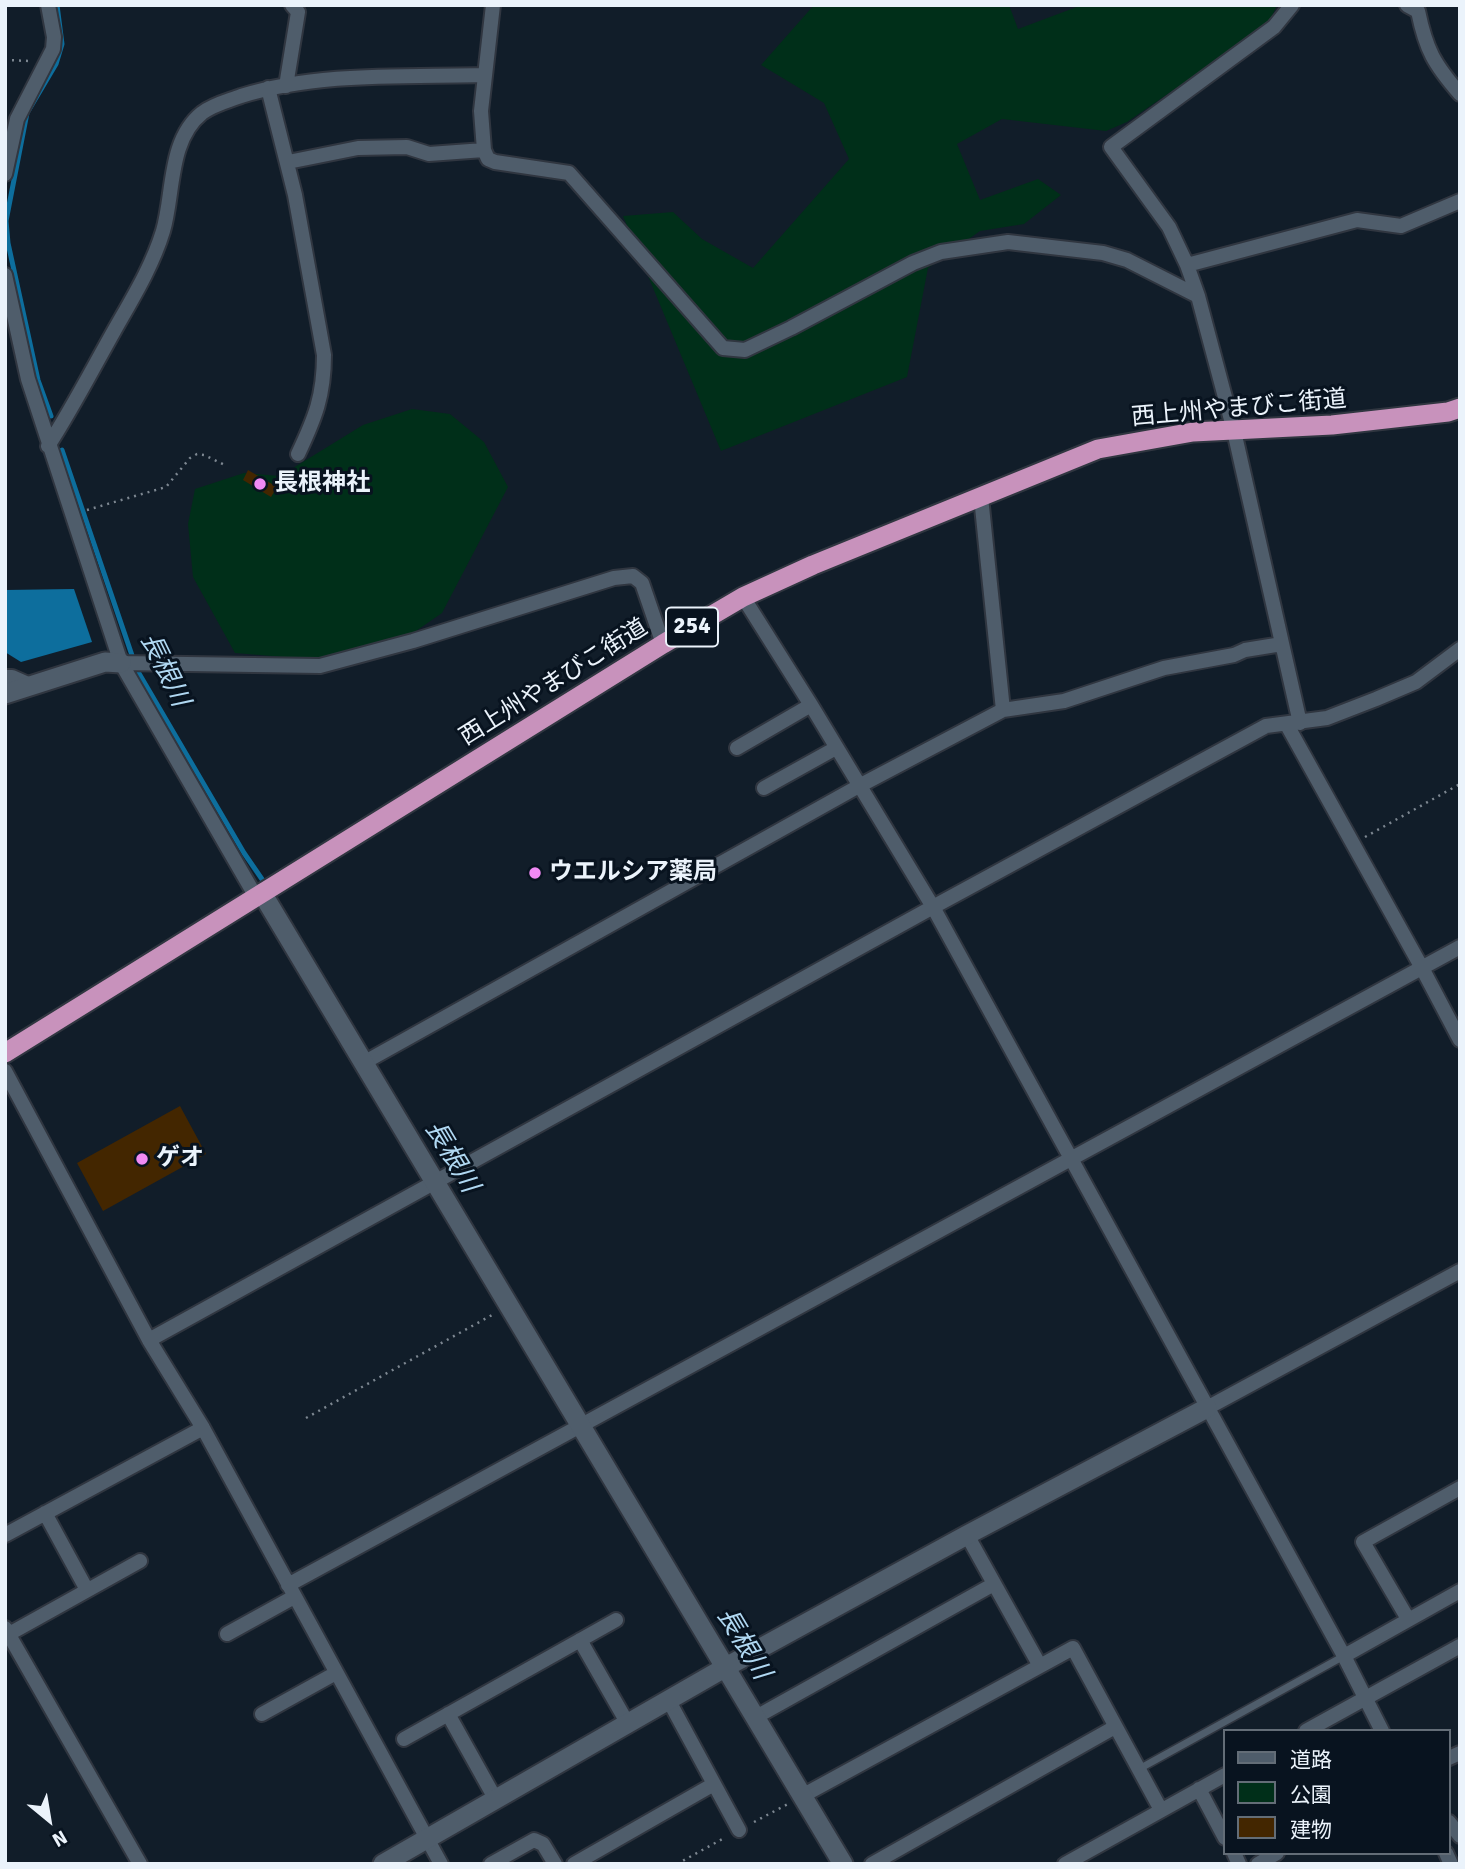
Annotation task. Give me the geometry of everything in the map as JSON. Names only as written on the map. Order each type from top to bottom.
[{"type":"highway","name":"西上州やまびこ街道","points":[[5,1053],[663,644],[743,597],[813,565],[1098,449],[1193,432],[1332,425],[1448,412],[1460,408]]},
{"type":"street","points":[[5,174],[17,120],[53,49],[54,37],[48,5]]},
{"type":"street","points":[[286,86],[298,12],[292,5]]},
{"type":"street","points":[[492,5],[481,111],[484,150],[488,159],[569,173],[723,348],[745,350],[913,263],[941,252],[1008,242],[1103,253],[1127,260],[1198,296]]},
{"type":"street","points":[[1299,5],[1292,6],[1274,27],[1111,147],[1169,227],[1198,296],[1234,431],[1282,644],[1293,724],[1460,1040]]},
{"type":"street","points":[[1407,5],[1418,11],[1425,43],[1441,72],[1460,94]]},
{"type":"street","points":[[48,446],[147,270],[169,210],[178,150],[201,114],[220,103],[268,88],[355,78],[483,75]]},
{"type":"street","points":[[268,88],[288,162],[324,355],[324,379],[317,413],[298,454]]},
{"type":"street","points":[[288,162],[358,148],[407,147],[429,154],[484,150]]},
{"type":"street","points":[[1187,265],[1357,220],[1401,226],[1460,201]]},
{"type":"street","points":[[5,275],[28,380],[121,663],[259,895],[365,1062],[843,1864]]},
{"type":"street","points":[[981,496],[1003,710]]},
{"type":"street","points":[[5,694],[105,663],[320,666],[413,641],[614,578],[633,576],[642,583],[663,644]]},
{"type":"street","points":[[743,597],[933,907],[1344,1656],[1381,1729]]},
{"type":"street","points":[[365,1062],[859,786],[1003,710],[1064,701],[1164,668],[1282,644]]},
{"type":"street","points":[[149,1339],[1266,726],[1327,718],[1416,682],[1460,649]]},
{"type":"street","points":[[5,677],[12,677],[30,685]]},
{"type":"street","points":[[737,748],[811,705]]},
{"type":"street","points":[[764,788],[836,748]]},
{"type":"street","points":[[227,1634],[291,1591],[582,1425],[1460,947]]},
{"type":"street","points":[[5,1071],[149,1339],[203,1428],[441,1864]]},
{"type":"street","points":[[383,1864],[726,1667],[1460,1271]]},
{"type":"street","points":[[5,1535],[203,1428]]},
{"type":"street","points":[[1408,1619],[1363,1542],[1460,1488]]},
{"type":"street","points":[[45,1513],[86,1590]]},
{"type":"street","points":[[967,1535],[1040,1666]]},
{"type":"street","points":[[140,1561],[7,1631],[140,1864]]},
{"type":"street","points":[[756,1717],[994,1584]]},
{"type":"street","points":[[1344,1656],[1460,1591]]},
{"type":"street","points":[[404,1739],[616,1620]]},
{"type":"street","points":[[580,1640],[628,1724]]},
{"type":"street","points":[[1310,1729],[1460,1646]]},
{"type":"street","points":[[802,1796],[1073,1648],[1161,1810]]},
{"type":"street","points":[[262,1714],[336,1673]]},
{"type":"street","points":[[668,1701],[739,1830]]},
{"type":"street","points":[[448,1714],[496,1800]]},
{"type":"street","points":[[872,1864],[1115,1727]]},
{"type":"street","points":[[1065,1864],[1224,1776]]},
{"type":"street","points":[[574,1864],[714,1784]]},
{"type":"street","points":[[1199,1789],[1224,1836]]},
{"type":"street","points":[[491,1864],[534,1840],[543,1844],[555,1864]]},
{"type":"lane","points":[[1138,1769],[1344,1656]]},
{"type":"path","points":[[5,60],[46,62]]},
{"type":"path","points":[[94,508],[166,487],[190,458],[197,454],[204,454],[228,466]]},
{"type":"path","points":[[1354,843],[1460,784]]},
{"type":"path","points":[[306,1418],[510,1305]]},
{"type":"green space","points":[[814,5],[1009,5],[1018,29],[1082,5],[1277,5],[1268,25],[1127,122],[1106,131],[1002,119],[957,144],[980,200],[1038,179],[1061,195],[1024,224],[980,231],[928,268],[907,377],[721,451],[623,216],[673,212],[702,239],[753,268],[849,159],[824,103],[761,65]]},
{"type":"green space","points":[[412,409],[450,414],[484,442],[508,487],[442,613],[403,640],[333,661],[235,653],[193,577],[188,524],[195,489],[244,473],[280,476],[363,425]]},
{"type":"water","points":[[74,589],[92,642],[21,662],[5,652],[5,590]]},
{"type":"building","name":"長根神社","points":[[248,470],[277,487],[271,497],[243,480]]},
{"type":"building","name":"ゲオ","points":[[180,1106],[206,1154],[103,1211],[77,1163]]},
{"type":"waterway","name":"長根川","points":[[51,416],[38,380],[8,243],[6,221],[27,113],[56,64],[62,44],[57,5]]},
{"type":"waterway","name":"長根川","points":[[62,450],[137,670],[244,853],[266,885]]},
{"type":"place","name":"長根神社","points":[[260,484]]},
{"type":"place","name":"ウエルシア薬局","points":[[535,873]]},
{"type":"place","name":"ゲオ","points":[[142,1159]]}]
